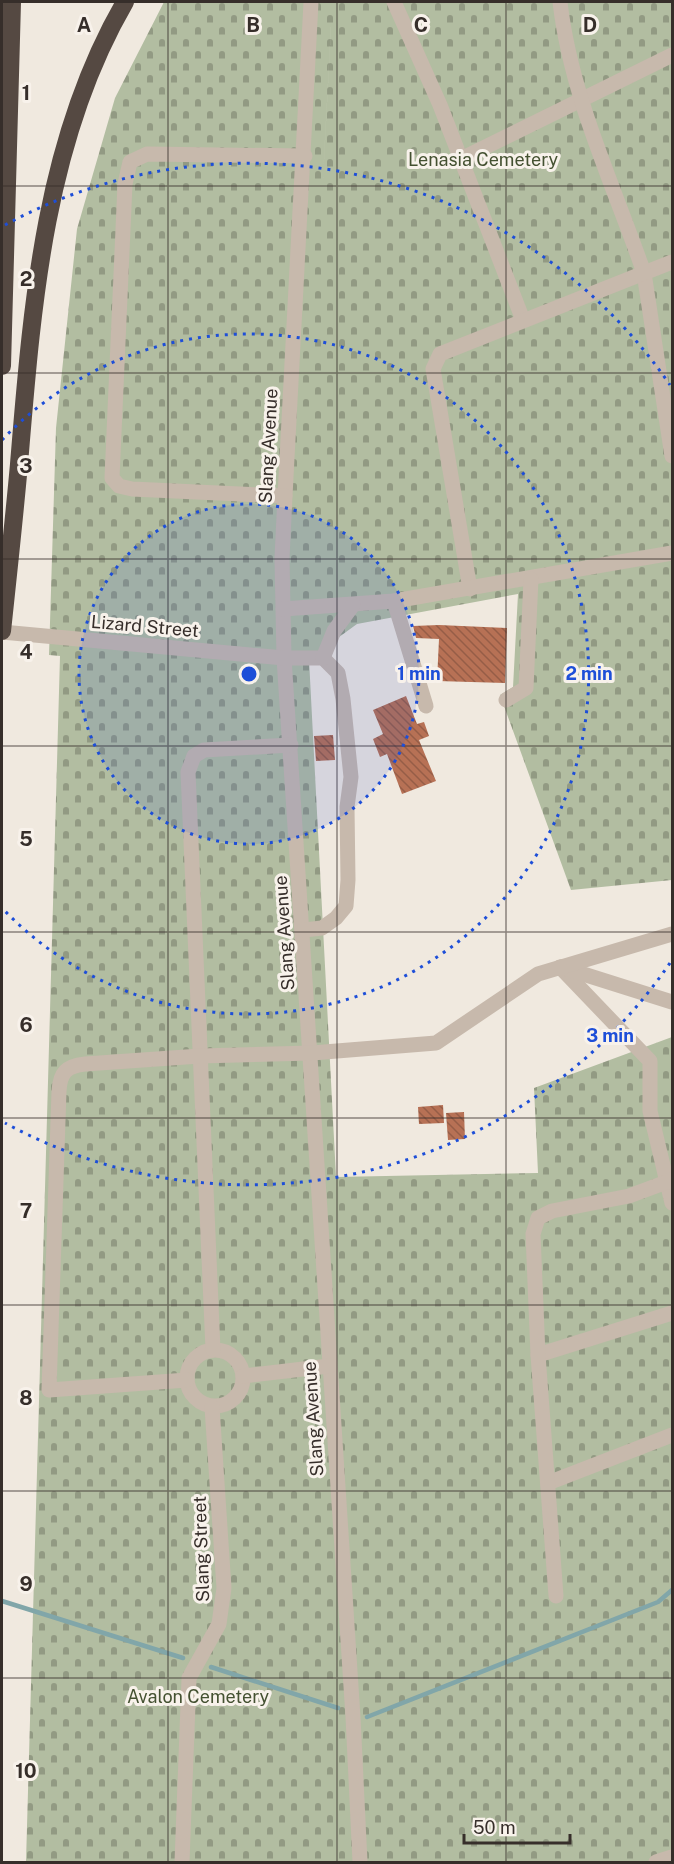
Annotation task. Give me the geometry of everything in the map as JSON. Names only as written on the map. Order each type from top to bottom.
[{"type":"highway","points":[[2,366],[12,2]]},
{"type":"highway","points":[[2,632],[30,339],[48,220],[63,158],[83,93],[109,32],[125,2]]},
{"type":"lane","name":"Slang Avenue","points":[[311,2],[285,496],[284,658],[312,1053],[360,1863]]},
{"type":"lane","points":[[394,2],[440,105],[523,320]]},
{"type":"lane","points":[[560,2],[581,100],[598,154],[626,221],[644,273],[672,456]]},
{"type":"lane","points":[[461,159],[672,55]]},
{"type":"lane","points":[[285,496],[132,489],[119,486],[112,477],[125,184],[130,162],[147,154],[304,156]]},
{"type":"lane","points":[[470,589],[433,369],[440,354],[672,262]]},
{"type":"lane","points":[[284,609],[394,601],[672,553]]},
{"type":"lane","points":[[506,700],[526,688],[531,579]]},
{"type":"lane","points":[[394,601],[426,706]]},
{"type":"lane","points":[[304,930],[322,928],[336,918],[346,906],[347,807],[351,777],[338,672],[323,658],[334,632],[353,605]]},
{"type":"lane","name":"Lizard Street","points":[[2,632],[284,658],[323,658]]},
{"type":"lane","points":[[213,1350],[190,762],[194,756],[204,750],[291,745]]},
{"type":"lane","points":[[187,1380],[49,1390],[59,1091],[64,1071],[72,1065],[200,1056],[312,1053],[436,1043],[538,974],[619,952],[672,934]]},
{"type":"lane","points":[[560,967],[672,1002]]},
{"type":"lane","points":[[560,967],[650,1061],[650,1111],[669,1181],[672,1203]]},
{"type":"lane","points":[[556,1596],[538,1355],[533,1234],[538,1218],[552,1211],[629,1196],[669,1181]]},
{"type":"lane","points":[[538,1355],[672,1313]]},
{"type":"lane","points":[[213,1350],[230,1355],[237,1361],[243,1376],[242,1388],[237,1396],[230,1402],[212,1407],[195,1399],[187,1380],[190,1364],[196,1357],[213,1350]]},
{"type":"lane","points":[[243,1376],[329,1366]]},
{"type":"lane","name":"Slang Street","points":[[182,1863],[189,1678],[219,1624],[223,1609],[224,1588],[212,1407]]},
{"type":"lane","points":[[548,1483],[672,1435]]},
{"type":"lane","points":[[656,1863],[672,1857]]},
{"type":"green space","name":"Avalon Cemetery","points":[[164,2],[672,2],[672,880],[571,890],[500,695],[513,687],[518,594],[357,624],[309,659],[336,1177],[538,1173],[534,1088],[672,1037],[672,1862],[26,1862],[60,656],[49,655],[56,428],[77,229],[115,98]]},
{"type":"building","points":[[413,626],[507,628],[505,683],[437,681],[439,639],[416,638]]},
{"type":"building","points":[[406,696],[417,724],[424,722],[429,736],[419,740],[436,781],[402,794],[387,754],[380,757],[373,739],[383,734],[373,710]]},
{"type":"building","points":[[333,735],[335,760],[316,761],[314,736]]},
{"type":"building","points":[[443,1105],[444,1123],[419,1124],[418,1107]]},
{"type":"building","points":[[464,1112],[465,1139],[448,1140],[446,1113]]},
{"type":"waterway","points":[[367,1717],[658,1602],[672,1590]]},
{"type":"waterway","points":[[2,1601],[183,1658]]},
{"type":"waterway","points":[[211,1667],[338,1708]]},
{"type":"park label","name":"Lenasia Cemetery","points":[[483,159]]}]
